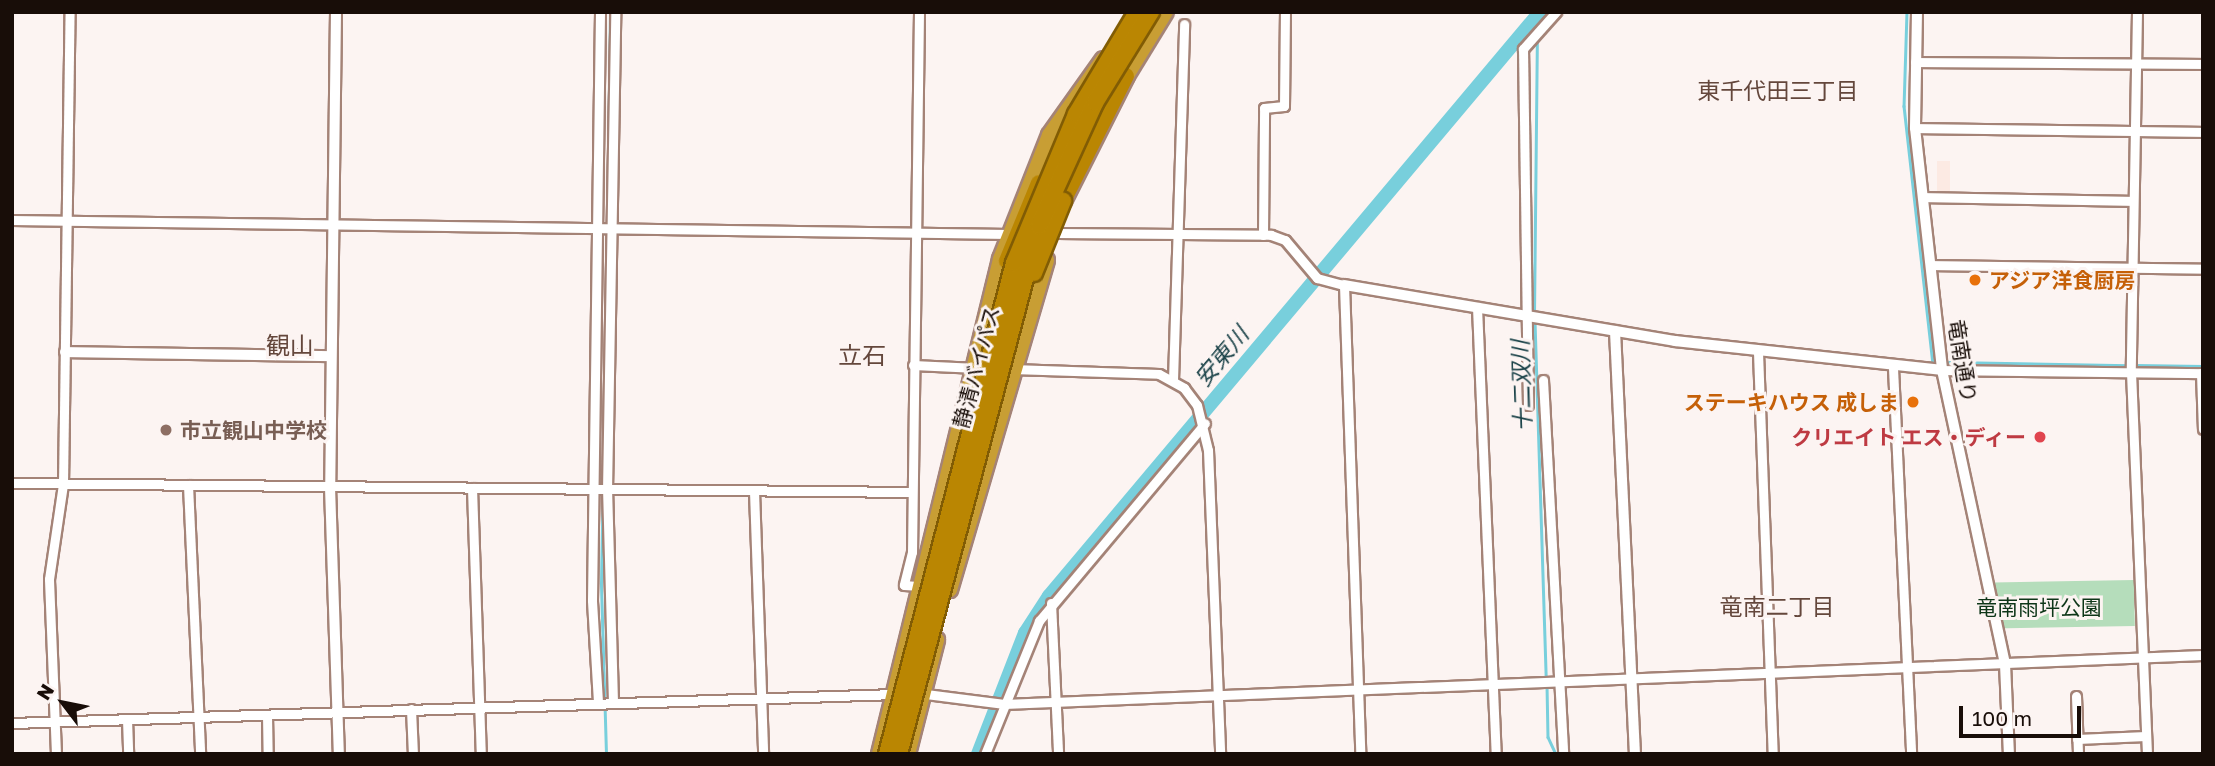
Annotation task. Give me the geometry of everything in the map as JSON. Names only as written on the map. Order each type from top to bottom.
[{"type":"highway","points":[[879,754],[970,368],[1009,234],[1049,135],[1135,12]]},
{"type":"highway","name":"静清バイパス","points":[[887,754],[943,534],[1029,222],[1076,114],[1135,12]]},
{"type":"highway","name":"静清バイパス","points":[[899,754],[1039,226],[1095,103],[1151,12]]},
{"type":"highway","points":[[933,619],[1035,271],[1063,201],[1126,76],[1166,12]]},
{"type":"highway","points":[[943,534],[960,428],[1007,261],[1070,115],[1107,54]]},
{"type":"highway","points":[[908,754],[1015,369],[1057,233],[1126,76]]},
{"type":"street","points":[[56,754],[49,579],[63,484],[70,12]]},
{"type":"street","points":[[336,12],[330,487],[339,754]]},
{"type":"street","points":[[598,702],[593,490],[600,12]]},
{"type":"street","points":[[613,702],[607,490],[615,12]]},
{"type":"street","points":[[919,12],[912,552],[904,585],[920,586]]},
{"type":"street","points":[[1264,235],[1264,108],[1284,106],[1285,12]]},
{"type":"street","points":[[1528,405],[1526,380],[1530,316],[1527,41],[1546,29],[1556,12]]},
{"type":"street","name":"竜南通り","points":[[1917,12],[1915,128],[1942,370],[2005,664],[2009,754]]},
{"type":"street","points":[[2137,12],[2131,372],[2147,754]]},
{"type":"street","points":[[1173,380],[1184,24]]},
{"type":"street","points":[[1915,62],[2203,64]]},
{"type":"street","points":[[1915,128],[2203,132]]},
{"type":"street","points":[[1923,197],[2133,201]]},
{"type":"street","points":[[12,220],[333,225],[610,225],[1009,234]]},
{"type":"street","points":[[1057,233],[1264,235],[1285,240],[1308,270],[1323,281],[1615,331],[1758,352],[1893,368],[2202,373],[2203,429]]},
{"type":"street","points":[[1930,265],[2203,269]]},
{"type":"street","points":[[1344,285],[1360,754]]},
{"type":"street","points":[[1477,307],[1496,754]]},
{"type":"street","points":[[1615,331],[1635,754]]},
{"type":"street","points":[[65,352],[331,356]]},
{"type":"street","points":[[1758,352],[1773,754]]},
{"type":"street","points":[[913,365],[1140,372],[1173,380],[1197,405],[1205,423],[1220,754]]},
{"type":"street","points":[[1893,368],[1911,754]]},
{"type":"street","points":[[1526,380],[1545,396]]},
{"type":"street","points":[[1543,380],[1555,681],[1563,754]]},
{"type":"street","points":[[985,754],[1023,652],[1052,603],[1205,423]]},
{"type":"street","points":[[12,483],[911,492]]},
{"type":"street","points":[[188,485],[200,754]]},
{"type":"street","points":[[472,488],[481,754]]},
{"type":"street","points":[[754,491],[763,754]]},
{"type":"street","points":[[1052,603],[1058,754]]},
{"type":"street","points":[[12,723],[338,713],[762,695],[923,693],[986,704],[1003,704],[2203,655]]},
{"type":"street","points":[[2076,696],[2078,754]]},
{"type":"street","points":[[411,709],[412,754]]},
{"type":"street","points":[[267,715],[268,754]]},
{"type":"street","points":[[127,719],[128,754]]},
{"type":"street","points":[[2077,739],[2146,736]]},
{"type":"shaded area","points":[[1937,161],[1950,161],[1950,192],[1937,192]]},
{"type":"green space","name":"竜南雨坪公園","points":[[2134,580],[2135,626],[1994,628],[1993,582]]},
{"type":"waterway","points":[[607,226],[610,12]]},
{"type":"waterway","name":"安東川","points":[[978,754],[1025,633],[1049,596],[1540,12]]},
{"type":"waterway","points":[[1907,12],[1904,106],[1933,363]]},
{"type":"waterway","name":"十二双川","points":[[1537,28],[1538,16]]},
{"type":"waterway","name":"十二双川","points":[[1534,315],[1537,38]]},
{"type":"waterway","points":[[606,754],[601,583],[607,232]]},
{"type":"waterway","name":"十二双川","points":[[1535,321],[1546,678]]},
{"type":"waterway","points":[[1949,362],[2128,365]]},
{"type":"waterway","points":[[2135,365],[2203,366]]},
{"type":"waterway","name":"十二双川","points":[[1547,685],[1548,737],[1556,754]]},
{"type":"place","name":"アジア洋食厨房","points":[[1975,280]]},
{"type":"place","name":"ステーキハウス 成しま","points":[[1913,402]]},
{"type":"place","name":"市立観山中学校","points":[[166,430]]},
{"type":"place","name":"クリエイト エス・ディー","points":[[2040,437]]},
{"type":"district","name":"東千代田三丁目","points":[[1778,90]]},
{"type":"district","name":"観山","points":[[290,345]]},
{"type":"district","name":"立石","points":[[862,355]]},
{"type":"district","name":"竜南二丁目","points":[[1777,606]]}]
